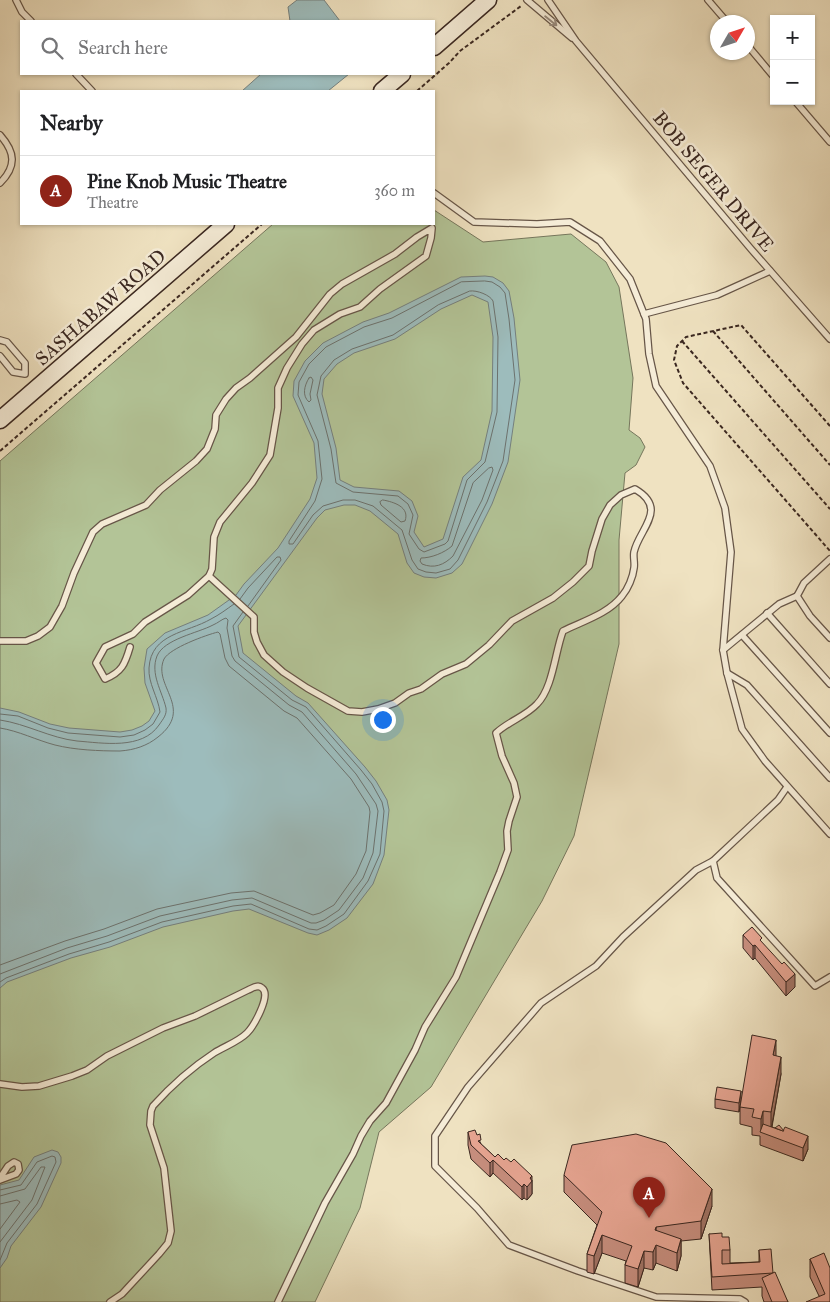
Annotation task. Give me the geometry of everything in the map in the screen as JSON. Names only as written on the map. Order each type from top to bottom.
[{"type":"main road","points":[[435,45],[488,0]]},
{"type":"main road","points":[[383,90],[401,75]]},
{"type":"main road","name":"SASHABAW ROAD","points":[[0,420],[218,229]]},
{"type":"lane","points":[[16,0],[22,12],[30,20]]},
{"type":"lane","name":"BOB SEGER DRIVE","points":[[528,0],[576,41]]},
{"type":"lane","name":"BOB SEGER DRIVE","points":[[548,0],[576,41],[770,271],[830,339]]},
{"type":"lane","points":[[708,0],[721,15]]},
{"type":"lane","points":[[755,54],[770,72]]},
{"type":"lane","points":[[77,75],[91,90]]},
{"type":"lane","points":[[798,105],[830,142]]},
{"type":"lane","points":[[0,134],[11,150],[12,166],[0,183]]},
{"type":"lane","points":[[435,195],[474,222],[537,224],[570,222],[600,241],[630,279],[646,319],[649,354],[656,386],[710,466],[725,508],[732,552],[723,650],[742,729],[765,761],[830,834]]},
{"type":"lane","points":[[0,642],[26,641],[38,636],[50,627],[62,606],[74,572],[93,532],[102,524],[146,505],[160,490],[196,461],[207,449],[215,429],[216,415],[226,399],[236,388],[296,337],[330,294],[342,284],[395,254],[432,228],[432,238],[426,256],[360,307],[340,314],[314,330],[302,344],[287,368],[278,388],[278,408],[270,455],[252,483],[220,522],[214,537],[212,569],[209,576],[188,595],[145,622],[133,634],[105,647],[96,663],[105,679],[117,674],[126,659],[130,647]]},
{"type":"lane","points":[[644,314],[717,295],[770,271]]},
{"type":"lane","points":[[0,340],[7,342],[25,363],[25,374]]},
{"type":"lane","points":[[0,356],[13,372],[25,374],[37,388]]},
{"type":"lane","points":[[209,576],[254,617],[254,632],[257,642],[264,655],[283,672],[348,711],[362,712],[378,709],[395,702],[409,693],[421,689],[442,674],[466,664],[483,651],[512,621],[553,598],[573,582],[589,566],[602,518],[610,505],[621,495],[636,489],[642,493],[651,506],[650,521],[634,552],[634,570],[631,581],[622,596],[596,616],[563,631],[551,677],[541,700],[527,713],[505,725],[496,733],[517,797],[508,826],[508,850],[500,872],[456,977],[425,1027],[415,1050],[386,1103],[370,1121],[325,1203],[278,1302]]},
{"type":"lane","points":[[723,650],[779,604],[797,596],[804,583],[830,559]]},
{"type":"lane","points":[[797,596],[810,616],[830,638]]},
{"type":"lane","points":[[767,613],[830,684]]},
{"type":"lane","points":[[742,634],[830,733]]},
{"type":"lane","points":[[727,672],[747,685],[830,778]]},
{"type":"lane","points":[[745,1302],[732,1299],[656,1297],[578,1271],[509,1245],[477,1208],[435,1166],[435,1136],[468,1088],[541,1003],[596,966],[623,938],[696,870],[713,861],[778,800],[787,787]]},
{"type":"lane","points":[[713,861],[717,878],[815,986],[830,977]]},
{"type":"lane","points":[[0,1084],[39,1086],[72,1076],[87,1070],[107,1056],[163,1028],[195,1016],[256,986],[264,990],[263,1004],[252,1028],[241,1038],[214,1054],[179,1079],[153,1106],[150,1125],[164,1168],[171,1231],[168,1243],[159,1254],[122,1294],[110,1302]]},
{"type":"path","points":[[418,90],[460,51],[528,0]]},
{"type":"path","points":[[0,451],[261,225]]},
{"type":"path","points":[[830,426],[741,325],[686,338],[677,346],[674,360],[683,382],[830,551]]},
{"type":"path","points":[[713,331],[830,465]]},
{"type":"path","points":[[682,341],[830,509]]},
{"type":"green space","points":[[435,211],[483,242],[571,234],[606,262],[619,287],[633,378],[629,430],[640,438],[645,447],[636,465],[625,473],[619,540],[619,644],[574,836],[542,901],[431,1087],[379,1132],[360,1208],[315,1302],[0,1302],[0,461],[272,225],[435,225]]},
{"type":"water","points":[[297,0],[324,0],[339,20],[290,20],[288,7]]},
{"type":"water","points":[[260,75],[348,75],[329,90],[243,90]]},
{"type":"water","points":[[461,277],[493,277],[503,283],[509,291],[514,318],[520,380],[508,462],[492,504],[462,564],[452,573],[436,578],[424,577],[414,573],[407,563],[398,534],[370,511],[355,505],[344,505],[325,510],[317,518],[238,626],[243,653],[296,696],[308,703],[365,767],[387,800],[389,810],[384,855],[373,884],[347,918],[329,930],[317,935],[249,909],[233,911],[163,927],[110,947],[71,958],[7,982],[0,988],[0,708],[69,728],[120,732],[132,730],[149,721],[155,711],[145,683],[144,668],[147,649],[165,633],[208,615],[236,595],[278,548],[310,499],[317,478],[314,443],[293,396],[294,381],[305,361],[323,343],[363,322],[389,313]],"holes":[[[472,295],[488,302],[493,337],[492,411],[481,460],[463,477],[443,539],[424,547],[414,532],[418,516],[412,501],[399,491],[354,487],[340,480],[336,448],[322,394],[324,379],[337,364],[354,353],[395,339],[441,309]]]},
{"type":"water","points":[[52,1150],[58,1152],[61,1157],[61,1163],[41,1207],[11,1246],[7,1258],[0,1268],[0,1185],[19,1180],[34,1157]]},
{"type":"building","points":[[752,927],[762,938],[760,940],[782,964],[784,962],[795,974],[786,982],[755,945],[753,946],[743,935]]},
{"type":"building","points":[[752,1035],[776,1040],[773,1055],[781,1057],[771,1112],[763,1111],[761,1119],[752,1117],[754,1109],[740,1107]]},
{"type":"building","points":[[717,1087],[741,1091],[739,1103],[715,1099]]},
{"type":"building","points":[[763,1124],[783,1131],[785,1127],[808,1136],[803,1148],[760,1132]]},
{"type":"building","points":[[779,1125],[784,1131],[775,1128]]},
{"type":"building","points":[[475,1130],[477,1135],[480,1134],[481,1140],[478,1141],[495,1157],[498,1154],[504,1160],[506,1158],[511,1162],[514,1159],[532,1176],[530,1178],[532,1181],[527,1187],[524,1184],[522,1187],[493,1160],[490,1163],[471,1145],[468,1132]]},
{"type":"building","points":[[636,1134],[666,1143],[712,1189],[701,1221],[656,1227],[655,1230],[681,1239],[677,1253],[656,1245],[653,1252],[644,1251],[638,1269],[625,1265],[632,1246],[602,1235],[594,1256],[587,1254],[602,1212],[564,1175],[572,1145]]},
{"type":"building","points":[[722,1233],[722,1237],[729,1237],[730,1250],[722,1250],[722,1264],[760,1262],[759,1250],[771,1249],[773,1273],[712,1277],[709,1234]]},
{"type":"building","points":[[824,1253],[830,1268],[830,1302],[806,1302],[825,1294],[810,1259]]},
{"type":"building","points":[[775,1272],[788,1302],[772,1302],[762,1278]]},
{"type":"place","name":"Pine Knob Music Theatre","points":[[649,1218]]}]
